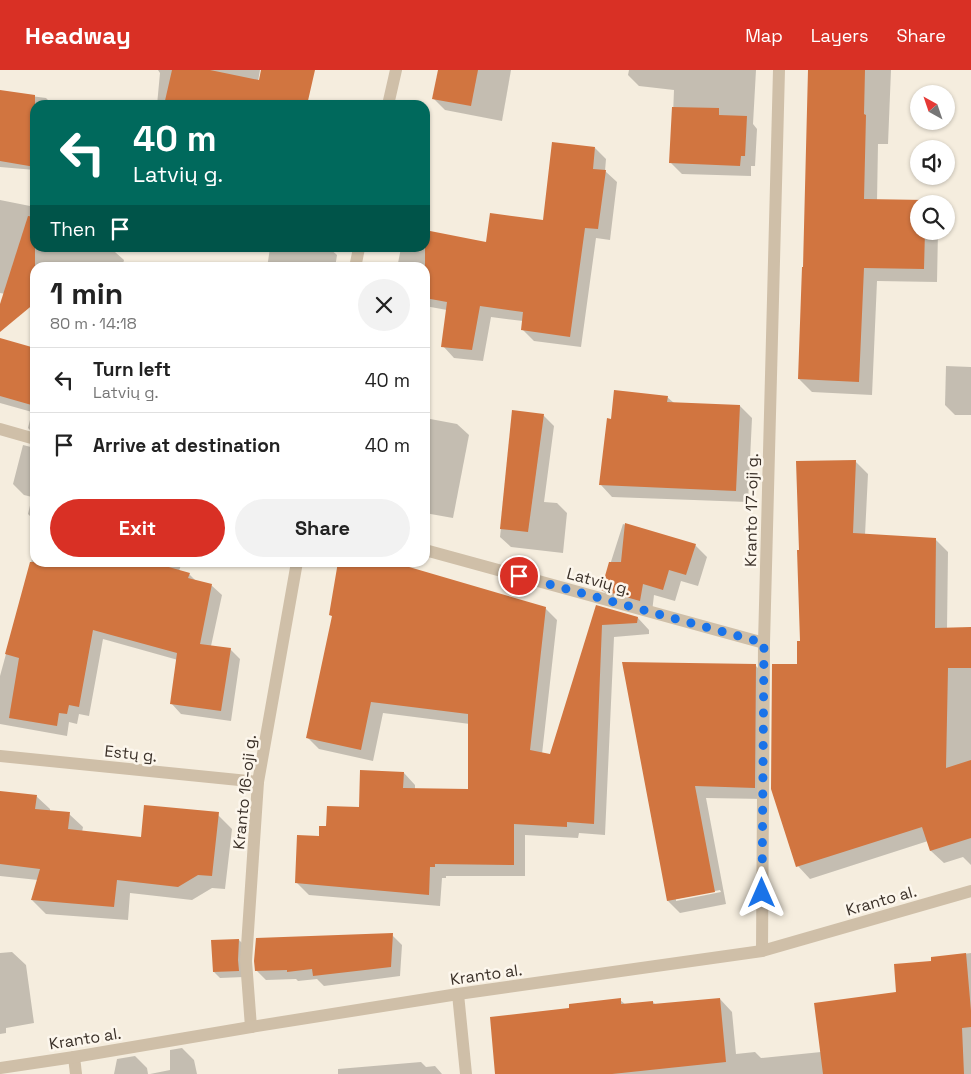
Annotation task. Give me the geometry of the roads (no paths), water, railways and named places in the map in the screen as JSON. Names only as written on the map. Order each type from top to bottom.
[{"type":"street","points":[[389,100],[396,70]]},
{"type":"street","name":"Kranto 17-oji g.","points":[[762,951],[764,643],[779,70]]},
{"type":"street","points":[[0,429],[30,438]]},
{"type":"street","name":"Latvių g.","points":[[430,551],[764,643]]},
{"type":"street","name":"Kranto 16-oji g.","points":[[251,1027],[246,961],[258,782],[295,567]]},
{"type":"street","name":"Estų g.","points":[[0,756],[258,782]]},
{"type":"street","name":"Kranto al.","points":[[0,1068],[458,994],[762,951],[971,891]]},
{"type":"street","points":[[458,994],[466,1074]]},
{"type":"street","points":[[74,1057],[76,1074]]}]
